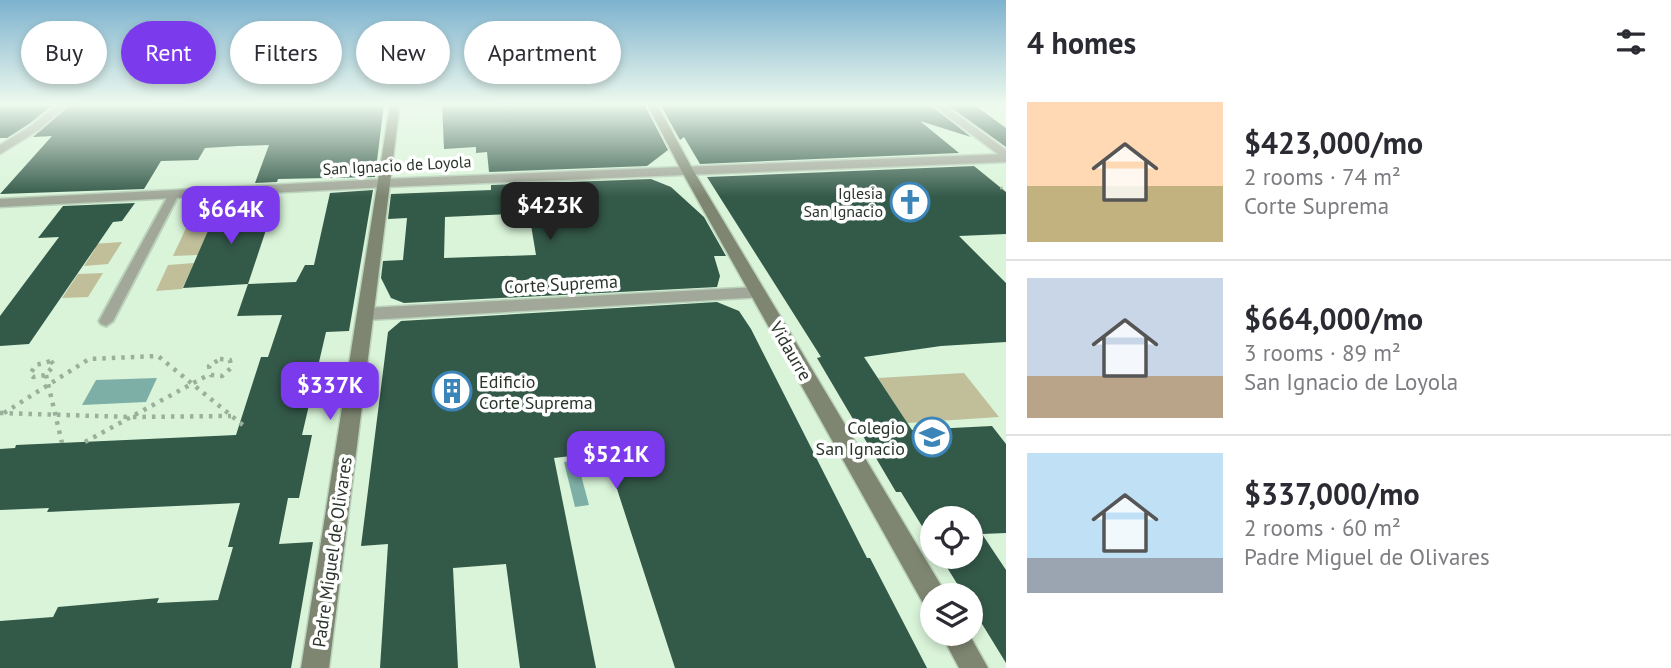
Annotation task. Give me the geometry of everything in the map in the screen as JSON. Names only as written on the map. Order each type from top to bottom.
[{"type":"main road","name":"Padre Miguel de Olivares","points":[[315,668],[391,135]]},
{"type":"main road","name":"Vidaurre","points":[[669,135],[925,583]]},
{"type":"main road","points":[[961,646],[974,668]]},
{"type":"street","points":[[0,150],[24,135]]},
{"type":"street","points":[[977,135],[1006,157]]},
{"type":"street","name":"San Ignacio de Loyola","points":[[0,203],[386,183],[1006,157]]},
{"type":"street","name":"Corte Suprema","points":[[367,314],[758,293]]},
{"type":"lane","points":[[106,321],[174,194]]},
{"type":"path","points":[[1000,188],[1006,188]]},
{"type":"path","points":[[2,413],[89,359],[158,356],[244,426]]},
{"type":"path","points":[[85,442],[209,374],[222,376],[232,364],[230,360],[220,359],[209,366],[209,374]]},
{"type":"path","points":[[46,375],[33,377],[30,374],[36,365],[51,361],[54,365],[46,375],[62,443]]},
{"type":"path","points":[[2,413],[130,417],[231,416]]},
{"type":"green space","points":[[210,227],[198,255],[173,256],[186,228]]},
{"type":"green space","points":[[122,242],[108,264],[84,266],[95,249],[92,244]]},
{"type":"green space","points":[[194,263],[182,289],[156,291],[168,265]]},
{"type":"green space","points":[[103,273],[88,297],[62,298],[78,274]]},
{"type":"green space","points":[[964,373],[999,417],[907,423],[878,378]]},
{"type":"water","points":[[157,378],[146,402],[82,405],[96,380]]},
{"type":"water","points":[[577,460],[589,505],[575,507],[564,462]]},
{"type":"building","points":[[35,135],[380,135],[375,177],[278,179],[277,182],[255,183],[269,145],[238,146],[205,148],[198,160],[161,161],[144,189],[0,194],[52,136],[33,137]]},
{"type":"building","points":[[443,135],[660,135],[668,150],[647,166],[489,172],[487,152],[476,153],[476,147],[444,149]]},
{"type":"building","points":[[677,135],[937,135],[959,153],[700,164],[684,137],[680,140]]},
{"type":"building","points":[[989,135],[1006,135],[1006,147]]},
{"type":"building","name":"Colegio San Ignacio","points":[[974,166],[1006,192],[1006,234],[959,236],[1006,283],[1006,342],[941,346],[864,357],[912,430],[992,426],[1006,444],[1006,533],[983,534],[983,506],[920,506],[920,523],[901,492],[896,492],[817,358],[821,357],[707,177]]},
{"type":"building","points":[[651,179],[671,187],[704,217],[726,256],[714,256],[720,276],[717,287],[404,303],[391,298],[381,278],[383,261],[403,260],[407,218],[388,219],[391,194],[491,190],[491,185]],"holes":[[[529,213],[536,255],[444,258],[445,217]]]},
{"type":"building","points":[[373,190],[349,331],[326,332],[302,435],[312,435],[299,498],[288,498],[279,544],[313,542],[291,668],[0,668],[0,621],[53,617],[58,607],[159,598],[157,603],[218,600],[233,547],[228,547],[240,503],[47,512],[49,508],[0,510],[0,449],[15,448],[16,445],[236,435],[261,357],[268,357],[282,315],[237,316],[248,284],[296,282],[305,265],[314,265],[330,193]]},
{"type":"building","points":[[272,196],[263,224],[268,224],[248,284],[183,288],[218,208],[245,206],[250,197]]},
{"type":"building","points":[[135,203],[122,221],[113,222],[29,344],[0,346],[0,316],[59,237],[38,238],[63,206]]},
{"type":"building","points":[[717,302],[739,311],[751,329],[867,558],[870,558],[927,668],[675,668],[605,452],[554,458],[596,668],[520,668],[506,564],[453,568],[458,668],[380,668],[388,544],[361,546],[388,332],[401,321]]},
{"type":"building","name":"Colegio San Ignacio","points":[[983,536],[1006,570],[1006,663],[983,626],[983,583],[957,583],[948,569],[983,569]]},
{"type":"place","name":"Iglesia San Ignacio","points":[[910,202]]},
{"type":"place","name":"Edificio Corte Suprema","points":[[452,391]]},
{"type":"place","name":"Colegio San Ignacio","points":[[932,437]]}]
